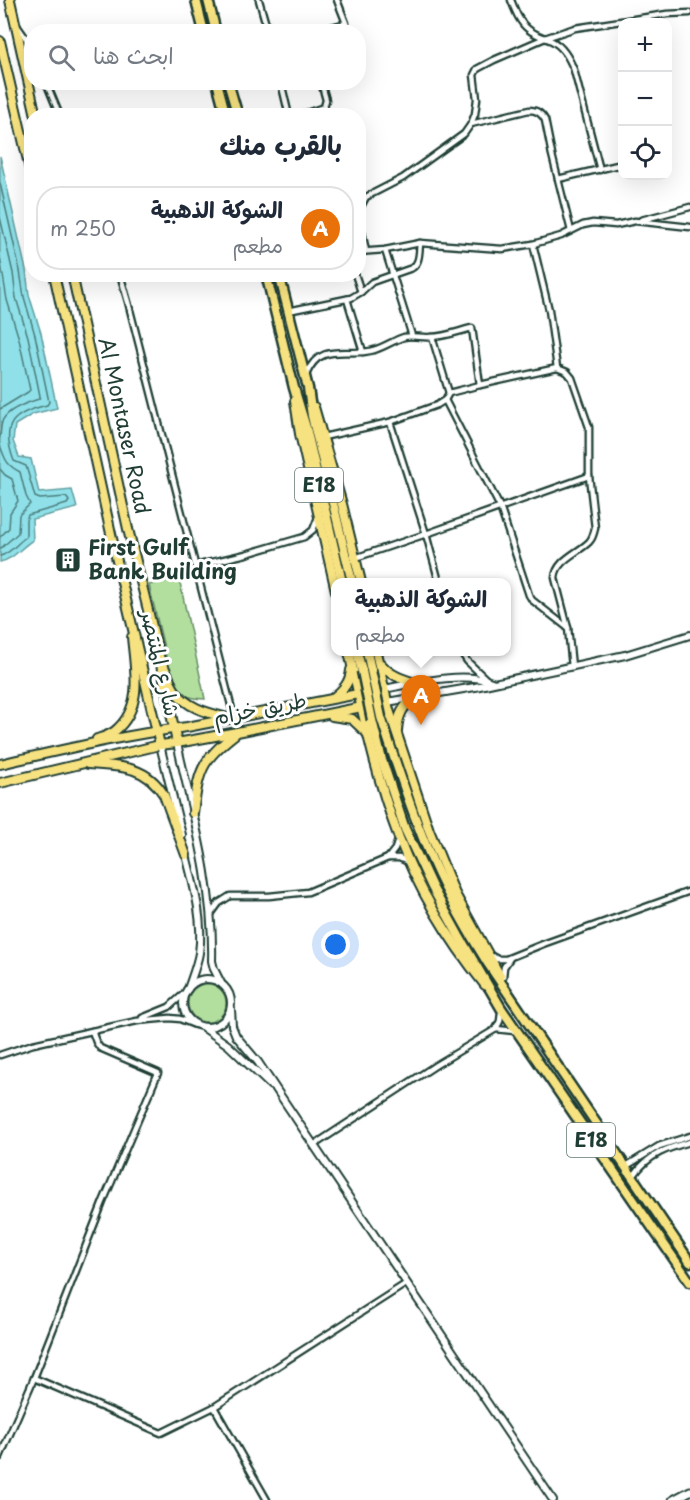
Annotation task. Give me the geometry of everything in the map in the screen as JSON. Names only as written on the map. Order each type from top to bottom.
[{"type":"highway","points":[[196,0],[202,24]]},
{"type":"highway","points":[[208,0],[214,24]]},
{"type":"highway","points":[[220,90],[224,108]]},
{"type":"highway","points":[[230,90],[236,108]]},
{"type":"highway","name":"E18","points":[[268,282],[306,428],[341,578]]},
{"type":"highway","name":"E18","points":[[281,282],[288,311],[307,358],[307,383],[312,416],[351,578]]},
{"type":"highway","name":"E18","points":[[359,656],[426,847],[464,925],[690,1262]]},
{"type":"highway","name":"E18","points":[[367,656],[366,671],[372,720],[388,782],[405,829],[432,887],[493,996],[690,1282]]},
{"type":"main road","points":[[10,0],[24,61]]},
{"type":"main road","points":[[0,41],[24,144]]},
{"type":"main road","points":[[30,90],[34,108]]},
{"type":"main road","name":"شارع المنتصر","points":[[56,282],[160,745]]},
{"type":"main road","name":"Al Montaser Road","points":[[74,282],[128,529],[159,655]]},
{"type":"main road","points":[[307,383],[342,504],[360,578]]},
{"type":"main road","points":[[294,388],[300,434],[333,578]]},
{"type":"main road","points":[[82,746],[114,733],[132,708],[136,688],[130,612]]},
{"type":"main road","points":[[159,655],[175,691],[188,704],[204,712],[232,718]]},
{"type":"main road","name":"شارع المنتصر","points":[[159,655],[177,743]]},
{"type":"main road","points":[[350,656],[385,798],[399,838],[421,888],[444,927],[493,996]]},
{"type":"main road","points":[[377,656],[387,671],[415,683]]},
{"type":"main road","points":[[377,656],[396,736],[429,830],[455,894],[509,993]]},
{"type":"main road","points":[[325,700],[342,691],[348,682],[352,662]]},
{"type":"main road","name":"طريق خزام","points":[[0,764],[157,731],[384,689]]},
{"type":"main road","points":[[396,736],[402,709],[416,696]]},
{"type":"main road","name":"طريق خزام","points":[[0,783],[160,745],[387,702]]},
{"type":"main road","points":[[322,716],[352,719],[369,734]]},
{"type":"main road","points":[[193,813],[202,769],[214,752],[237,732]]},
{"type":"main road","points":[[81,764],[124,767],[150,778],[164,795],[186,855]]},
{"type":"main road","points":[[674,1500],[690,1491]]},
{"type":"street","points":[[259,0],[266,24]]},
{"type":"street","points":[[337,0],[346,23],[342,24]]},
{"type":"street","points":[[511,0],[524,25],[536,34],[554,42],[566,53],[574,70],[600,170]]},
{"type":"street","points":[[366,197],[403,178],[459,138],[471,124],[474,114],[477,99],[475,71],[494,60],[545,38],[591,25],[690,13]]},
{"type":"street","points":[[16,24],[24,36]]},
{"type":"street","points":[[49,90],[57,108]]},
{"type":"street","points":[[283,90],[288,108]]},
{"type":"street","points":[[322,108],[326,100],[323,90]]},
{"type":"street","points":[[471,124],[529,110],[538,112],[545,120],[571,231]]},
{"type":"street","points":[[558,179],[618,165]]},
{"type":"street","points":[[366,250],[386,250],[420,243],[494,249],[533,244],[561,236],[587,223],[616,225],[690,207]]},
{"type":"street","points":[[635,221],[690,227]]},
{"type":"street","points":[[288,311],[347,299],[361,292],[372,282],[412,268],[418,261],[420,243]]},
{"type":"street","points":[[533,244],[549,310],[556,368]]},
{"type":"street","points":[[386,250],[412,336]]},
{"type":"street","points":[[122,282],[232,718]]},
{"type":"street","points":[[358,282],[361,292]]},
{"type":"street","points":[[347,299],[363,352]]},
{"type":"street","points":[[307,383],[307,358],[337,351],[374,350],[402,337],[432,338],[472,328],[480,385]]},
{"type":"street","points":[[432,338],[449,393]]},
{"type":"street","points":[[323,437],[390,422],[437,405],[445,400],[449,393],[480,385],[556,368],[570,374],[588,421],[589,476],[595,528],[589,542],[559,566],[555,573],[568,628],[572,667]]},
{"type":"street","points":[[445,400],[500,507],[529,595],[532,600],[568,628]]},
{"type":"street","points":[[390,422],[438,578]]},
{"type":"street","points":[[355,558],[589,476]]},
{"type":"street","points":[[195,566],[304,537],[315,526],[318,513]]},
{"type":"street","points":[[387,702],[476,687],[490,681],[626,656],[690,635]]},
{"type":"street","points":[[464,656],[490,681]]},
{"type":"street","points":[[384,689],[455,678],[490,681]]},
{"type":"street","name":"شارع المنتصر","points":[[177,743],[209,895],[212,961],[221,983]]},
{"type":"street","name":"شارع المنتصر","points":[[160,745],[200,920],[199,951],[187,990]]},
{"type":"street","points":[[388,858],[399,838]]},
{"type":"street","points":[[211,914],[219,903],[230,896],[269,896],[308,892],[388,858],[399,858],[411,865]]},
{"type":"street","points":[[489,954],[497,959],[506,959],[690,891]]},
{"type":"street","points":[[504,983],[504,967],[511,957]]},
{"type":"street","points":[[137,1021],[169,1006],[192,984],[206,979],[221,983],[230,994],[232,1026],[236,1036],[258,1062],[554,1500]]},
{"type":"street","points":[[187,990],[183,1005],[189,1020],[195,1025]]},
{"type":"street","points":[[496,1029],[501,1017],[501,1008]]},
{"type":"street","points":[[0,1055],[33,1044],[137,1021],[170,1018],[210,1028],[224,1022],[231,1009]]},
{"type":"street","points":[[202,1027],[228,1045],[280,1095]]},
{"type":"street","points":[[314,1145],[436,1065],[496,1029],[518,1032]]},
{"type":"street","points":[[0,1458],[34,1378],[102,1202],[158,1073],[100,1048],[92,1031]]},
{"type":"street","points":[[628,1165],[659,1146],[690,1136]]},
{"type":"street","points":[[635,1174],[654,1154],[690,1142]]},
{"type":"street","points":[[34,1378],[161,1433],[214,1407],[407,1283]]},
{"type":"street","points":[[214,1407],[267,1500]]},
{"type":"green space","points":[[179,578],[205,699],[193,698],[184,694],[177,688],[171,677],[149,585]]},
{"type":"green space","points":[[207,984],[221,989],[226,1003],[221,1017],[207,1022],[193,1017],[188,1003],[193,989]]},
{"type":"water","points":[[0,156],[24,261],[24,282],[27,282],[29,295],[41,333],[57,408],[33,414],[15,425],[13,441],[19,457],[31,459],[39,493],[72,490],[77,508],[32,519],[33,540],[9,559],[0,562]]},
{"type":"place","name":"First Gulf Bank Building","points":[[68,560]]},
{"type":"place","name":"الشوكة الذهبية","points":[[421,725]]}]
